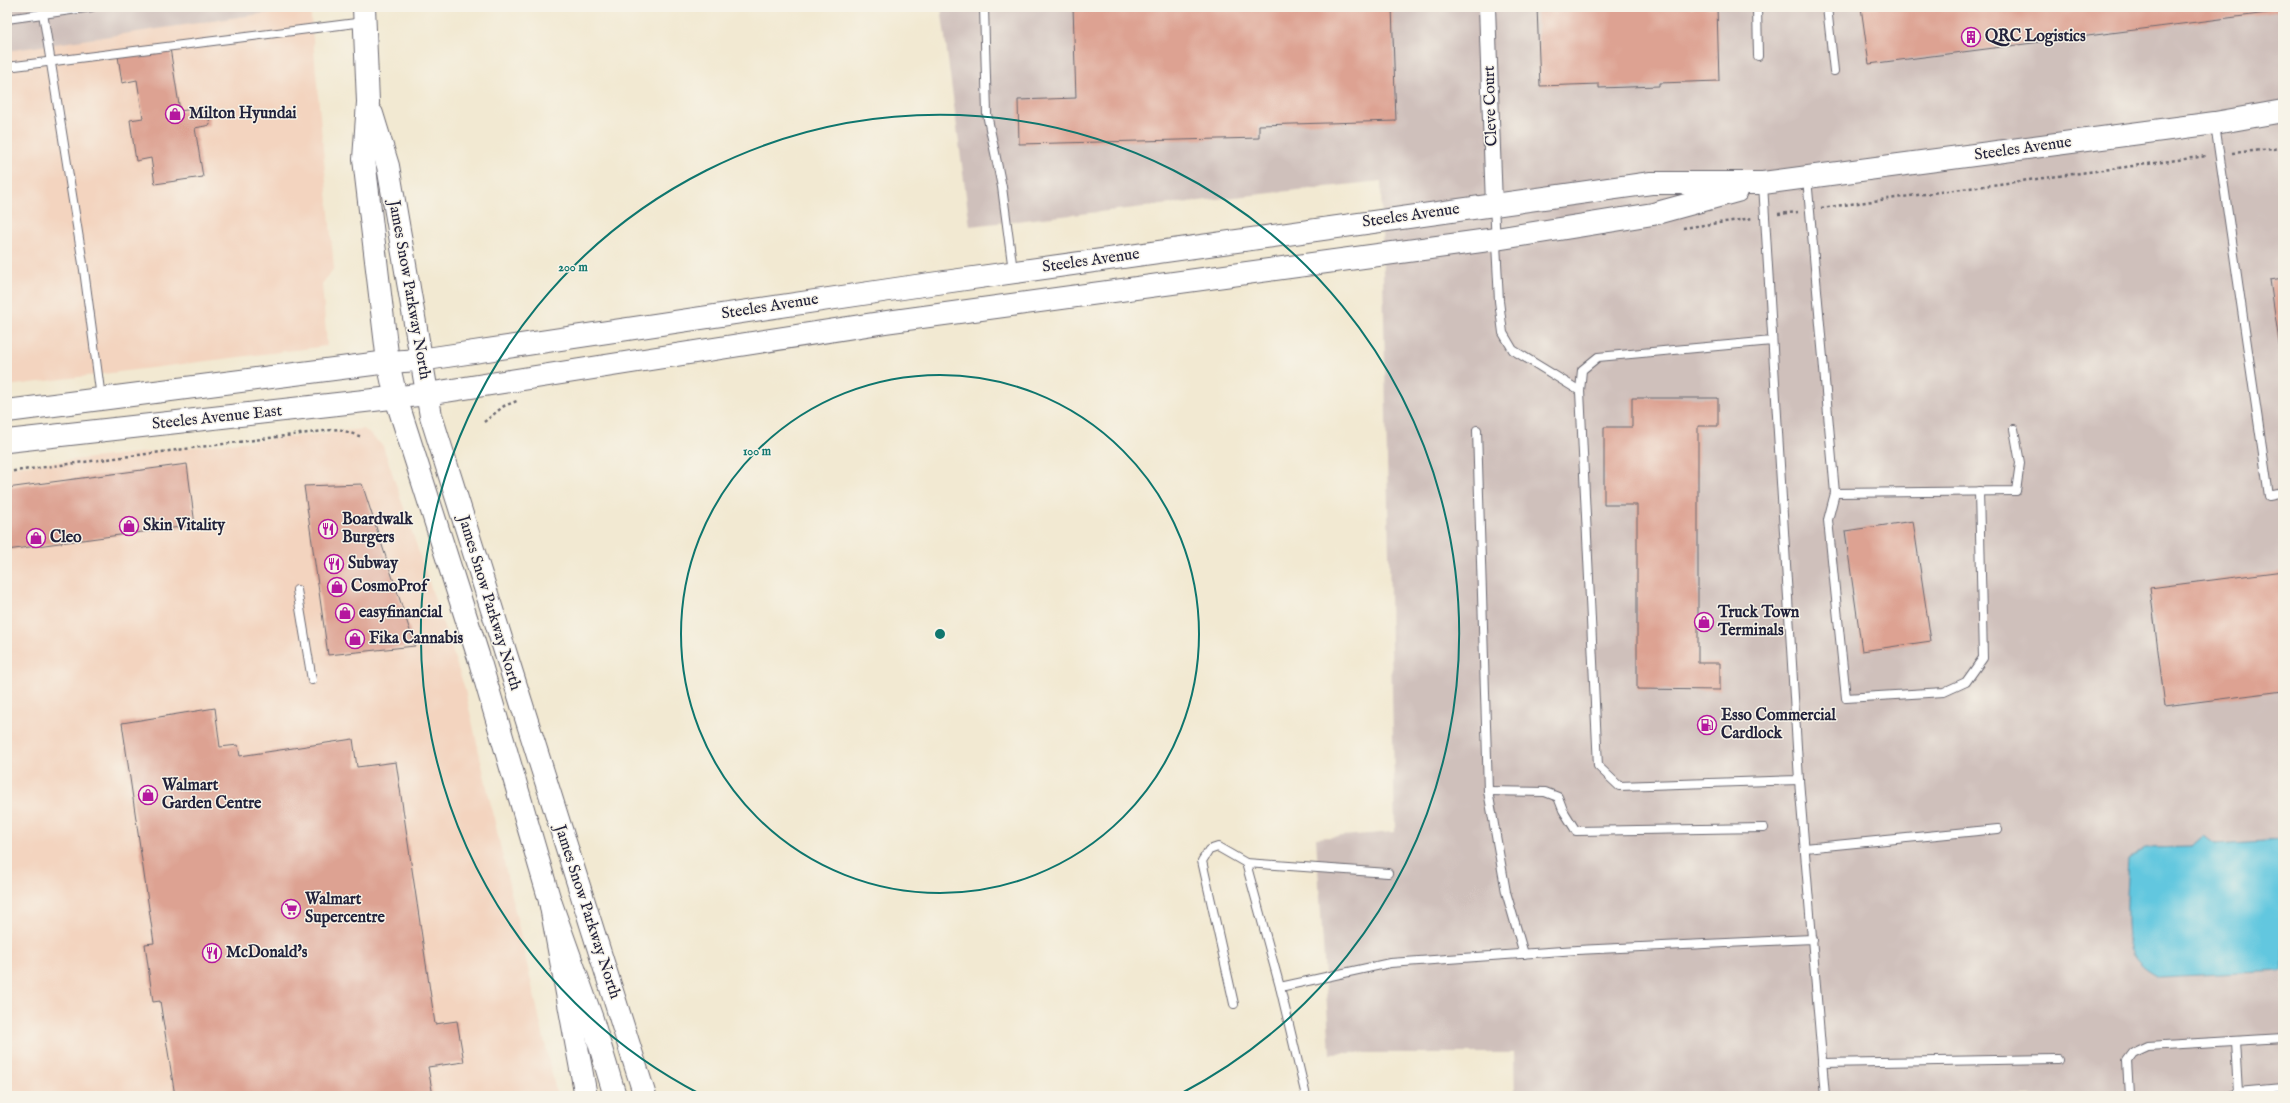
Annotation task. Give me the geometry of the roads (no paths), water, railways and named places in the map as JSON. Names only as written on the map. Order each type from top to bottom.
[{"type":"main road","name":"James Snow Parkway North","points":[[364,14],[368,102],[364,159],[388,362],[396,398],[478,655],[550,901],[592,1019],[615,1096]]},
{"type":"main road","name":"James Snow Parkway North","points":[[368,102],[388,166],[420,360],[431,416],[645,1096]]},
{"type":"main road","name":"Steeles Avenue","points":[[420,360],[1013,272],[1651,183],[1763,183],[1807,178],[2215,123],[2283,111]]},
{"type":"main road","name":"Steeles Avenue","points":[[426,394],[886,322],[1496,239],[1653,214],[1763,183]]},
{"type":"main road","name":"Steeles Avenue East","points":[[7,411],[388,362],[420,360]]},
{"type":"main road","name":"Steeles Avenue East","points":[[7,442],[426,394]]},
{"type":"main road","points":[[550,901],[586,1096]]},
{"type":"street","name":"Cleve Court","points":[[1487,7],[1494,204]]},
{"type":"lane","points":[[7,19],[43,10],[92,7]]},
{"type":"lane","points":[[984,7],[987,114],[1002,187],[1013,272]]},
{"type":"lane","points":[[1757,7],[1758,56]]},
{"type":"lane","points":[[1827,7],[1834,71]]},
{"type":"lane","points":[[43,10],[84,270],[101,399]]},
{"type":"lane","points":[[7,67],[51,62],[364,14]]},
{"type":"lane","points":[[2215,123],[2269,496],[2283,493]]},
{"type":"lane","points":[[1807,178],[1835,493],[1828,520],[1846,698],[1944,692],[1966,682],[1982,658],[1979,491]]},
{"type":"lane","points":[[1763,183],[1799,780],[1825,1096]]},
{"type":"lane","points":[[1494,204],[1503,334],[1513,350],[1580,391]]},
{"type":"lane","points":[[1772,341],[1598,357],[1582,370],[1580,391],[1598,766],[1619,786],[1799,780]]},
{"type":"lane","points":[[1835,493],[2016,491],[2020,463],[2014,429]]},
{"type":"lane","points":[[1477,430],[1488,791],[1506,892],[1524,954]]},
{"type":"lane","points":[[297,590],[312,680]]},
{"type":"lane","points":[[1488,791],[1545,792],[1558,797],[1563,810],[1576,831],[1764,828]]},
{"type":"lane","points":[[1805,848],[1998,829]]},
{"type":"lane","points":[[1234,1004],[1202,861],[1209,850],[1218,847],[1246,863],[1388,873]]},
{"type":"lane","points":[[1246,863],[1280,987],[1306,1096]]},
{"type":"lane","points":[[1280,987],[1390,963],[1524,954],[1813,939]]},
{"type":"lane","points":[[2129,1096],[2127,1061],[2133,1053],[2148,1046],[2283,1038]]},
{"type":"lane","points":[[2235,1041],[2238,1092]]},
{"type":"lane","points":[[1822,1063],[2058,1059]]},
{"type":"lane","points":[[2224,1096],[2238,1092],[2283,1088]]},
{"type":"water","points":[[2204,836],[2215,844],[2283,840],[2283,971],[2159,977],[2144,968],[2133,955],[2130,947],[2127,923],[2129,859],[2146,848],[2192,847]]},
{"type":"place","name":"QRC Logistics","points":[[1971,37]]},
{"type":"place","name":"Milton Hyundai","points":[[175,114]]},
{"type":"place","name":"Skin Vitality","points":[[129,526]]},
{"type":"place","name":"Boardwalk Burgers","points":[[328,529]]},
{"type":"place","name":"Cleo","points":[[36,538]]},
{"type":"place","name":"Subway","points":[[334,564]]},
{"type":"place","name":"CosmoProf","points":[[337,587]]},
{"type":"place","name":"easyfinancial","points":[[345,613]]},
{"type":"place","name":"Truck Town Terminals","points":[[1704,622]]},
{"type":"place","name":"Fika Cannabis","points":[[355,639]]},
{"type":"place","name":"Esso Commercial Cardlock","points":[[1707,725]]},
{"type":"place","name":"Walmart Garden Centre","points":[[148,795]]},
{"type":"place","name":"Walmart Supercentre","points":[[291,909]]},
{"type":"place","name":"McDonald's","points":[[212,953]]}]
